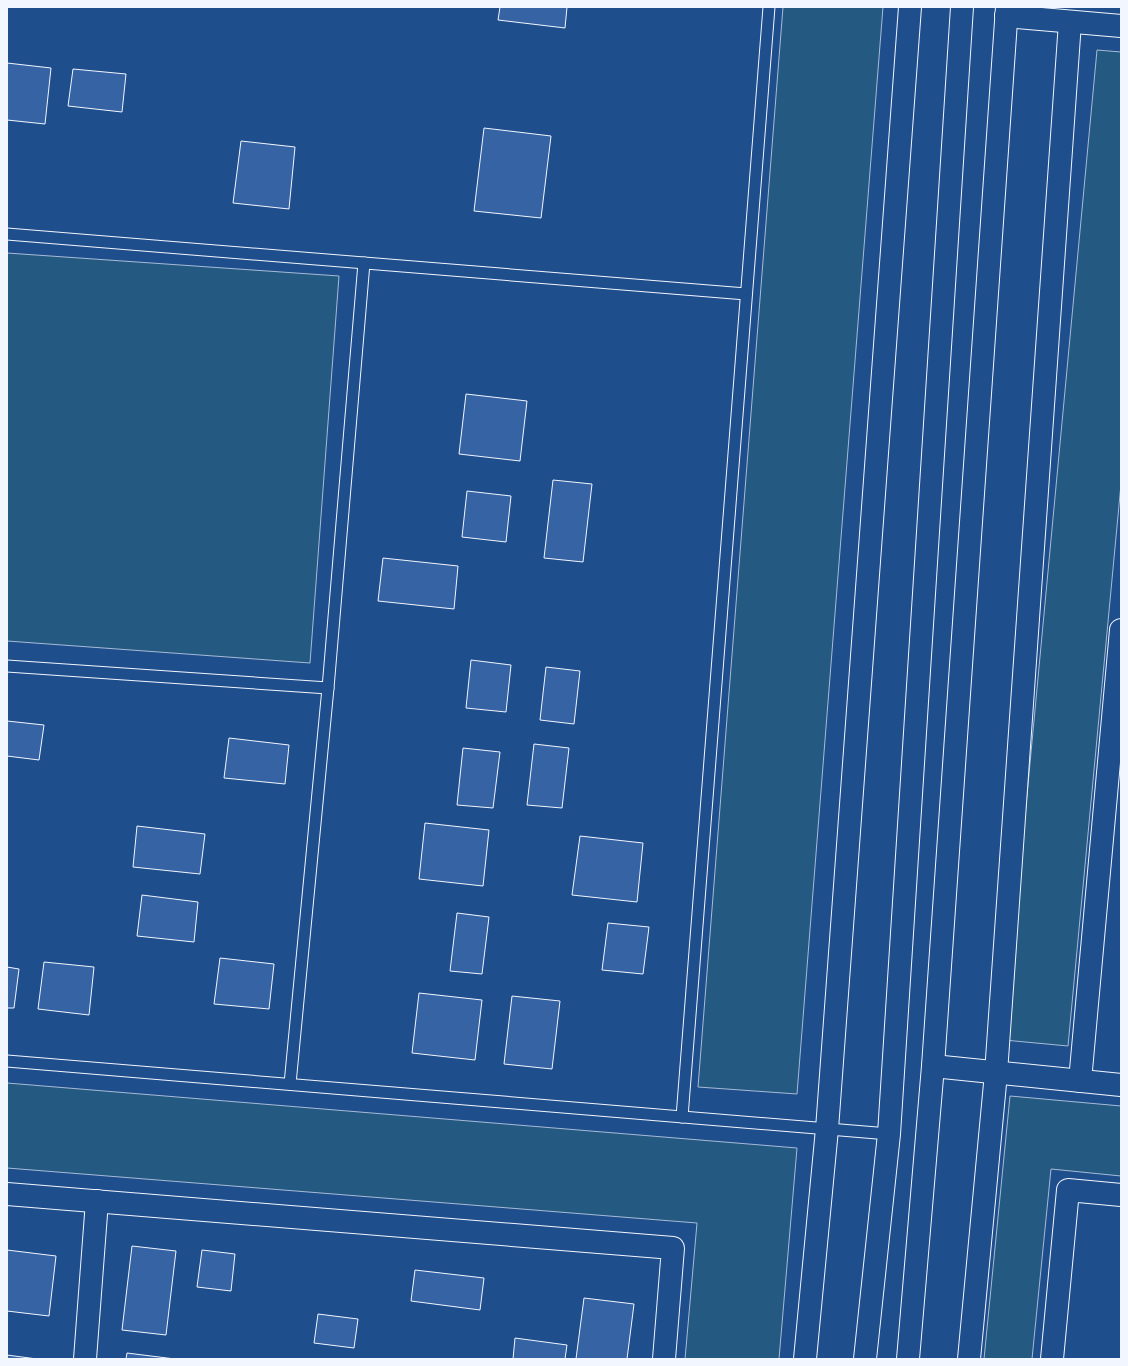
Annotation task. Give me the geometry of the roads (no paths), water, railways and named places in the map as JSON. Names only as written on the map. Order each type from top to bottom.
[{"type":"street","points":[[805,1359],[827,1129],[910,7]]},
{"type":"street","points":[[865,1359],[889,1134],[962,7]]},
{"type":"street","points":[[908,1359],[934,1066],[1007,12],[1070,22],[1121,26]]},
{"type":"street","points":[[969,1359],[996,1073],[1070,22]]},
{"type":"street","points":[[1080,1081],[1121,630]]},
{"type":"street","points":[[934,1066],[1121,1085]]},
{"type":"street","points":[[1052,1359],[1068,1190],[1121,1195]]},
{"type":"street","points":[[7,1194],[673,1248],[664,1359]]},
{"type":"street","points":[[85,1359],[97,1201]]},
{"type":"lane","points":[[682,1117],[769,7]]},
{"type":"lane","points":[[7,234],[746,294]]},
{"type":"lane","points":[[290,1084],[328,688],[364,263]]},
{"type":"lane","points":[[7,666],[328,688]]},
{"type":"lane","points":[[7,1061],[889,1134]]}]
